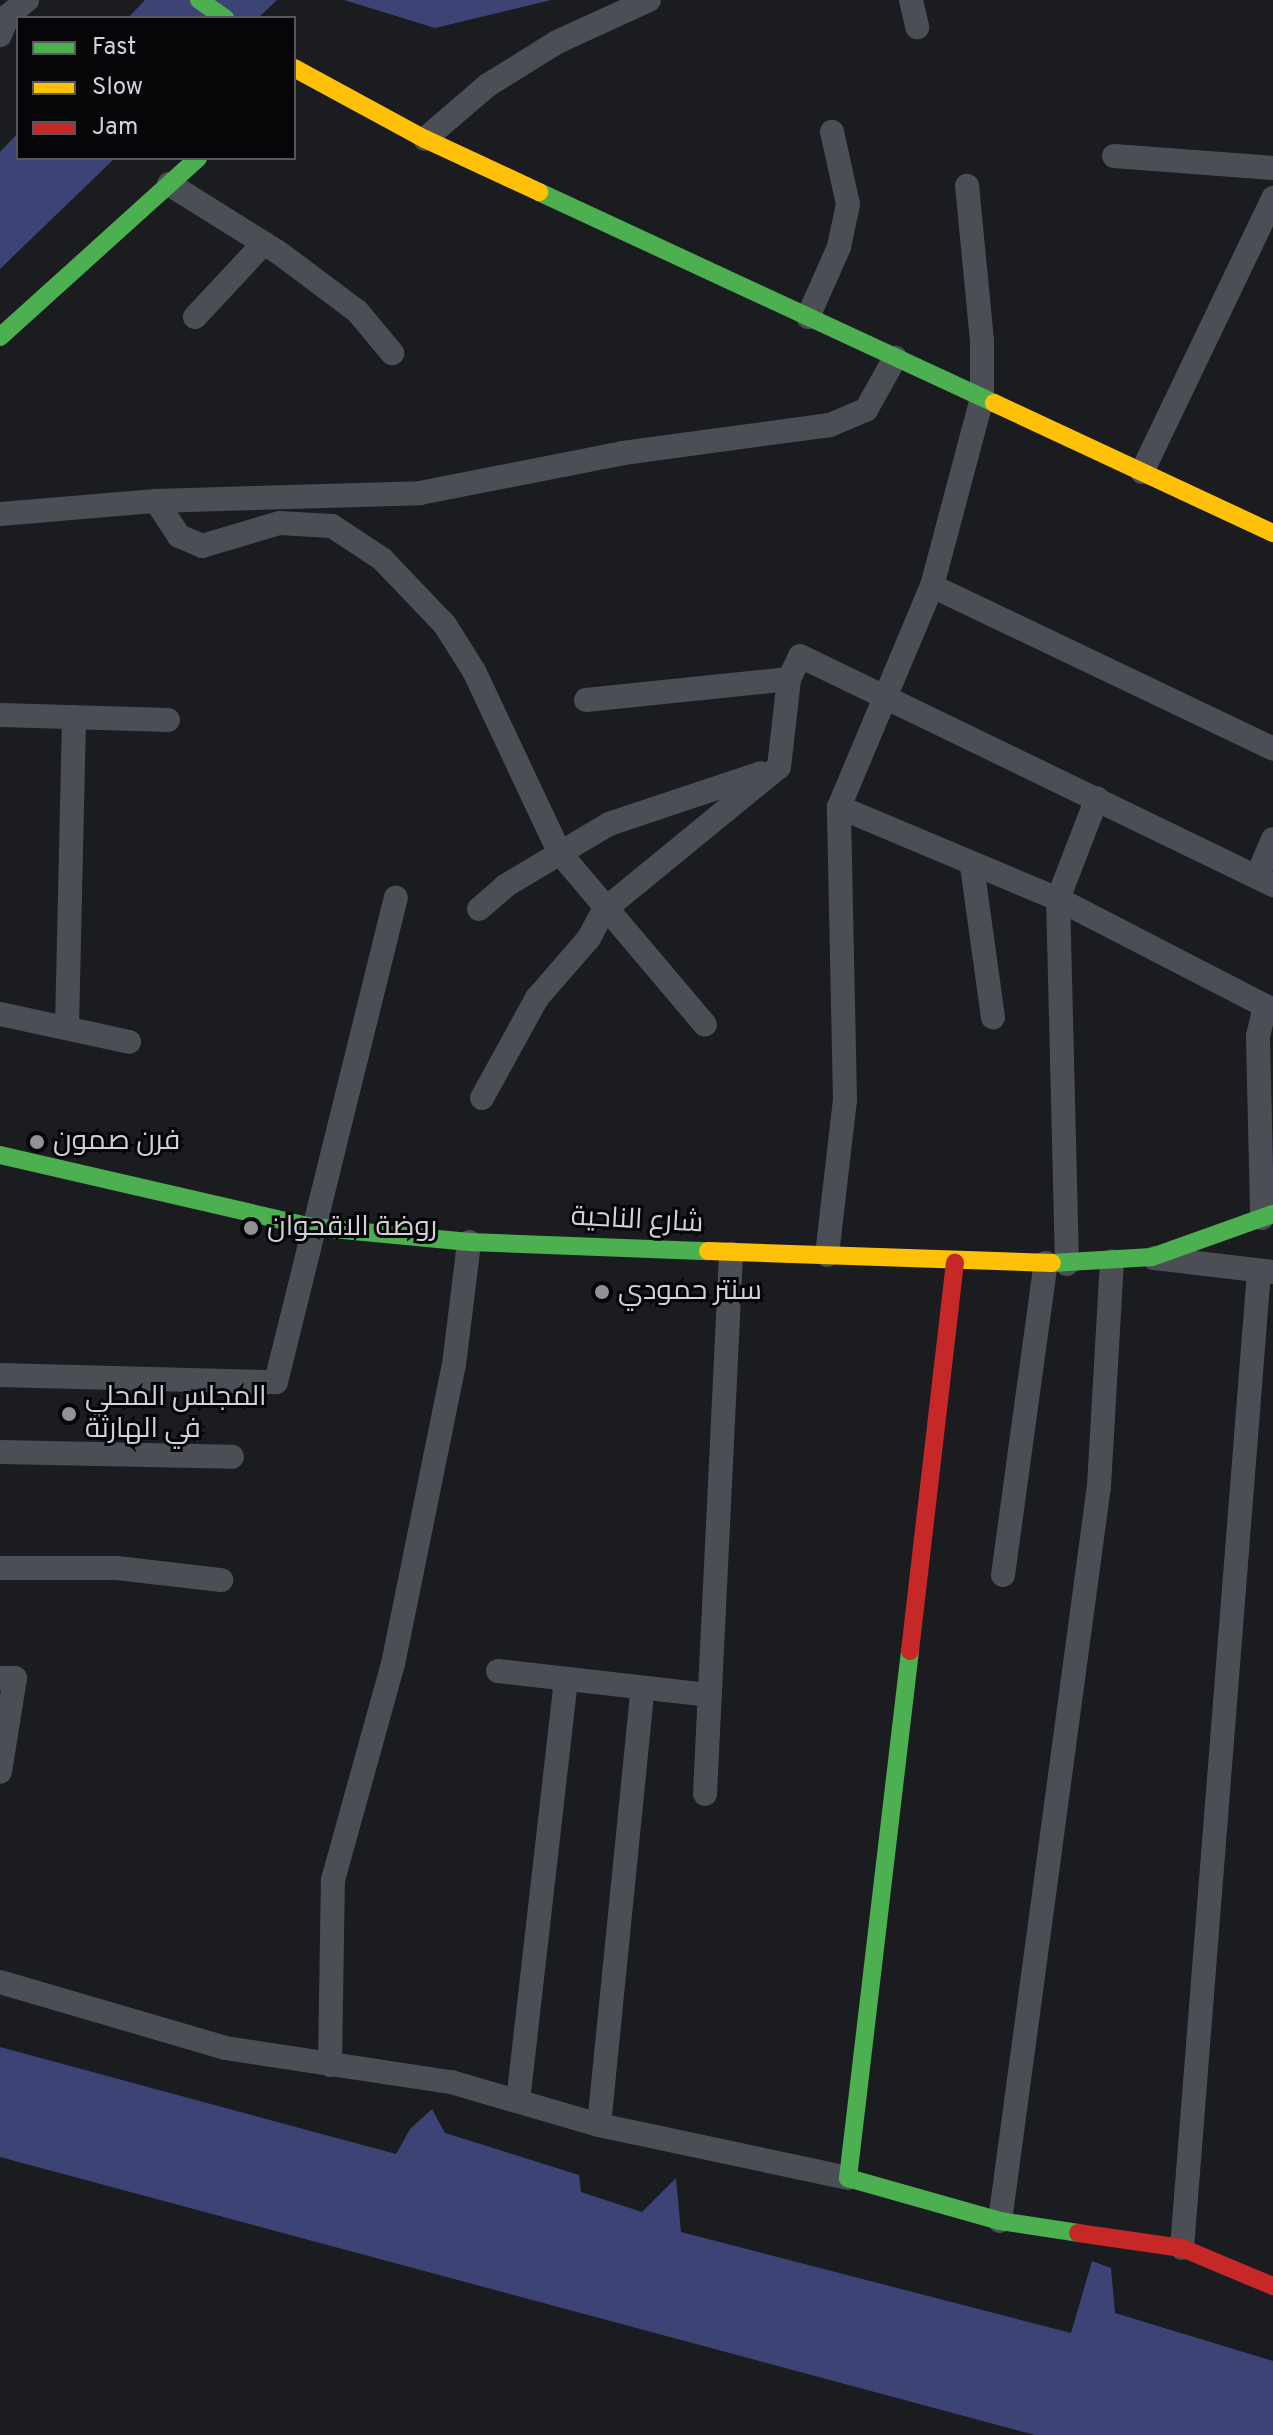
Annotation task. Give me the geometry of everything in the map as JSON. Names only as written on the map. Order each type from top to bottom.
[{"type":"street","points":[[0,35],[8,16],[27,0]]},
{"type":"street","points":[[199,0],[222,16]]},
{"type":"street","points":[[425,139],[488,85],[557,42],[649,0]]},
{"type":"street","points":[[911,0],[917,27]]},
{"type":"street","points":[[296,70],[425,139],[1273,533]]},
{"type":"street","points":[[808,317],[839,247],[848,204],[832,132]]},
{"type":"street","points":[[1114,156],[1273,168]]},
{"type":"street","points":[[0,337],[196,160]]},
{"type":"street","points":[[169,184],[264,243],[357,311],[392,353]]},
{"type":"street","points":[[827,1255],[845,1100],[839,807],[932,586],[982,398],[982,341],[967,186]]},
{"type":"street","points":[[1142,472],[1273,198]]},
{"type":"street","points":[[195,317],[264,243]]},
{"type":"street","points":[[0,514],[156,501],[420,493],[623,453],[830,425],[866,410],[895,358]]},
{"type":"street","points":[[156,501],[179,536],[202,546],[279,523],[332,526],[382,559],[445,625],[474,671],[559,852],[604,910],[705,1025]]},
{"type":"street","points":[[932,586],[1272,745]]},
{"type":"street","points":[[482,1098],[537,998],[589,938],[604,910],[779,767],[789,679],[800,656],[1265,881],[1273,839]]},
{"type":"street","points":[[586,700],[789,679]]},
{"type":"street","points":[[0,715],[168,720]]},
{"type":"street","points":[[67,1027],[74,717]]},
{"type":"street","points":[[479,909],[559,852],[609,824],[779,767]]},
{"type":"street","points":[[1003,1575],[1056,1264],[1058,899],[1097,798]]},
{"type":"street","points":[[839,807],[972,866],[1058,899],[1269,998],[1258,1036],[1268,1216]]},
{"type":"street","points":[[972,866],[993,1018]]},
{"type":"street","points":[[0,1375],[276,1382],[311,1227],[396,898]]},
{"type":"street","points":[[0,1014],[129,1042]]},
{"type":"street","name":"شارع الناحية","points":[[0,1155],[311,1227],[469,1242],[731,1254],[827,1255],[955,1263],[1056,1264],[1152,1257],[1268,1216]]},
{"type":"street","points":[[330,2065],[333,1880],[393,1664],[454,1365],[469,1242]]},
{"type":"street","points":[[705,1794],[731,1254]]},
{"type":"street","points":[[1152,1257],[1266,1272],[1182,2248]]},
{"type":"street","points":[[1000,2221],[1099,1486],[1112,1261]]},
{"type":"street","points":[[848,2178],[955,1263]]},
{"type":"street","points":[[0,1452],[232,1457]]},
{"type":"street","points":[[0,1568],[117,1568],[221,1580]]},
{"type":"street","points":[[498,1671],[710,1695]]},
{"type":"street","points":[[0,1678],[15,1678],[0,1772]]},
{"type":"street","points":[[518,2101],[566,1679]]},
{"type":"street","points":[[599,2125],[643,1688]]},
{"type":"street","points":[[0,1982],[225,2048],[451,2082],[599,2125],[848,2178],[1000,2221],[1182,2248],[1273,2286]]},
{"type":"water","points":[[145,0],[277,0],[260,16],[130,16]]},
{"type":"water","points":[[344,0],[551,0],[435,28]]},
{"type":"water","points":[[16,135],[16,160],[113,160],[0,269],[0,152]]},
{"type":"water","points":[[0,2047],[396,2154],[410,2129],[432,2109],[445,2133],[579,2175],[581,2192],[642,2212],[676,2178],[681,2232],[1071,2333],[1092,2261],[1111,2268],[1115,2313],[1273,2361],[1273,2435],[1035,2435],[0,2157]]},
{"type":"traffic: fast","points":[[199,0],[222,16]]},
{"type":"traffic: fast","points":[[0,337],[196,160]]},
{"type":"traffic: fast","points":[[539,192],[994,403]]},
{"type":"traffic: fast","points":[[0,1155],[311,1227],[469,1242],[708,1251]]},
{"type":"traffic: fast","points":[[1052,1263],[1152,1257],[1273,1214]]},
{"type":"traffic: fast","points":[[910,1651],[848,2178],[1000,2221],[1078,2233]]},
{"type":"traffic: slow","points":[[296,69],[425,139],[539,192]]},
{"type":"traffic: slow","points":[[994,403],[1273,533]]},
{"type":"traffic: slow","points":[[708,1251],[1052,1263]]},
{"type":"traffic: jam","points":[[910,1651],[955,1263]]},
{"type":"traffic: jam","points":[[1078,2233],[1182,2248],[1273,2286]]},
{"type":"place","name":"فرن صمون","points":[[37,1142]]},
{"type":"place","name":"روضة الاقحوان","points":[[251,1228]]},
{"type":"place","name":"سنتر حمودي","points":[[602,1292]]},
{"type":"place","name":"المجلس المحلي في الهارثة","points":[[69,1414]]}]
